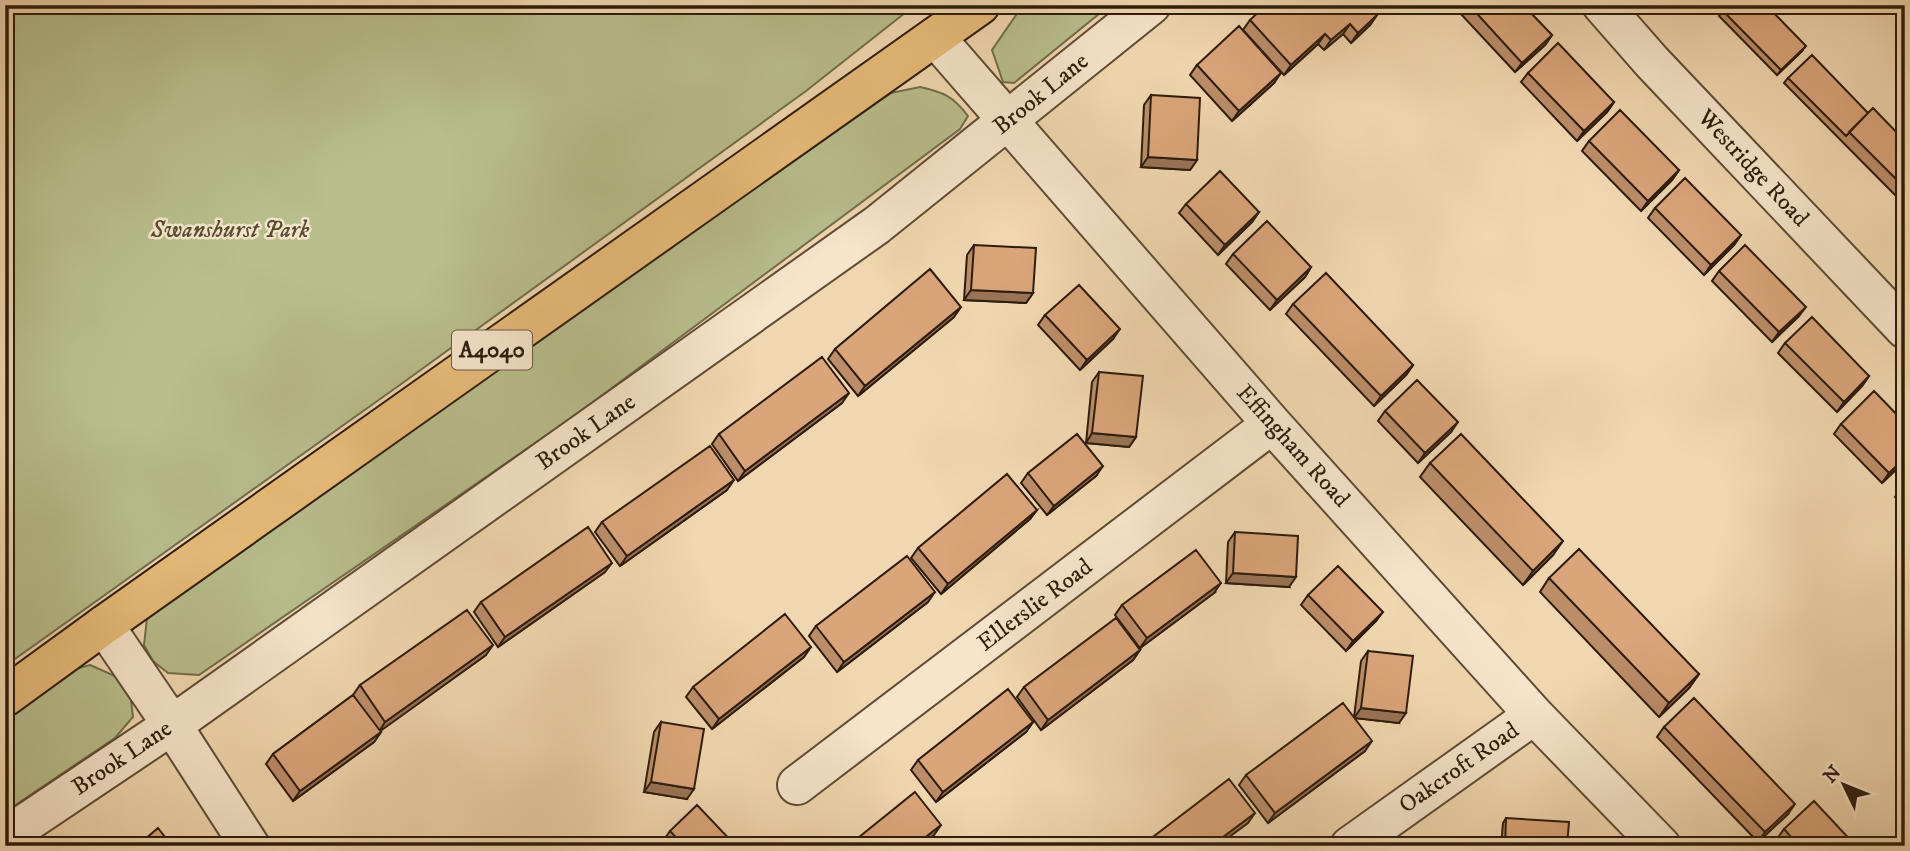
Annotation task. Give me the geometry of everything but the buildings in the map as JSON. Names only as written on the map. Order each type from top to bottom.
[{"type":"main road","name":"A4040","points":[[5,697],[979,5]]},
{"type":"street","name":"Brook Lane","points":[[5,837],[172,725],[877,226],[1151,5]]},
{"type":"street","name":"Westridge Road","points":[[1602,5],[1652,62],[1905,329]]},
{"type":"street","name":"Effingham Road","points":[[935,37],[1272,424],[1534,715],[1661,846]]},
{"type":"street","name":"Ellerslie Road","points":[[797,785],[1272,424]]},
{"type":"street","points":[[104,625],[250,846]]},
{"type":"street","name":"Oakcroft Road","points":[[1350,846],[1534,715]]},
{"type":"green space","name":"Swanshurst Park","points":[[5,5],[915,5],[806,91],[5,666]]},
{"type":"green space","points":[[1023,5],[1110,5],[1014,83],[1003,82],[992,50]]},
{"type":"green space","points":[[920,87],[941,93],[957,104],[968,116],[960,129],[573,417],[199,675],[168,673],[153,661],[144,645],[147,618],[464,391],[891,93]]},
{"type":"green space","points":[[90,665],[115,676],[131,700],[133,717],[115,738],[5,812],[5,713],[65,672]]}]
